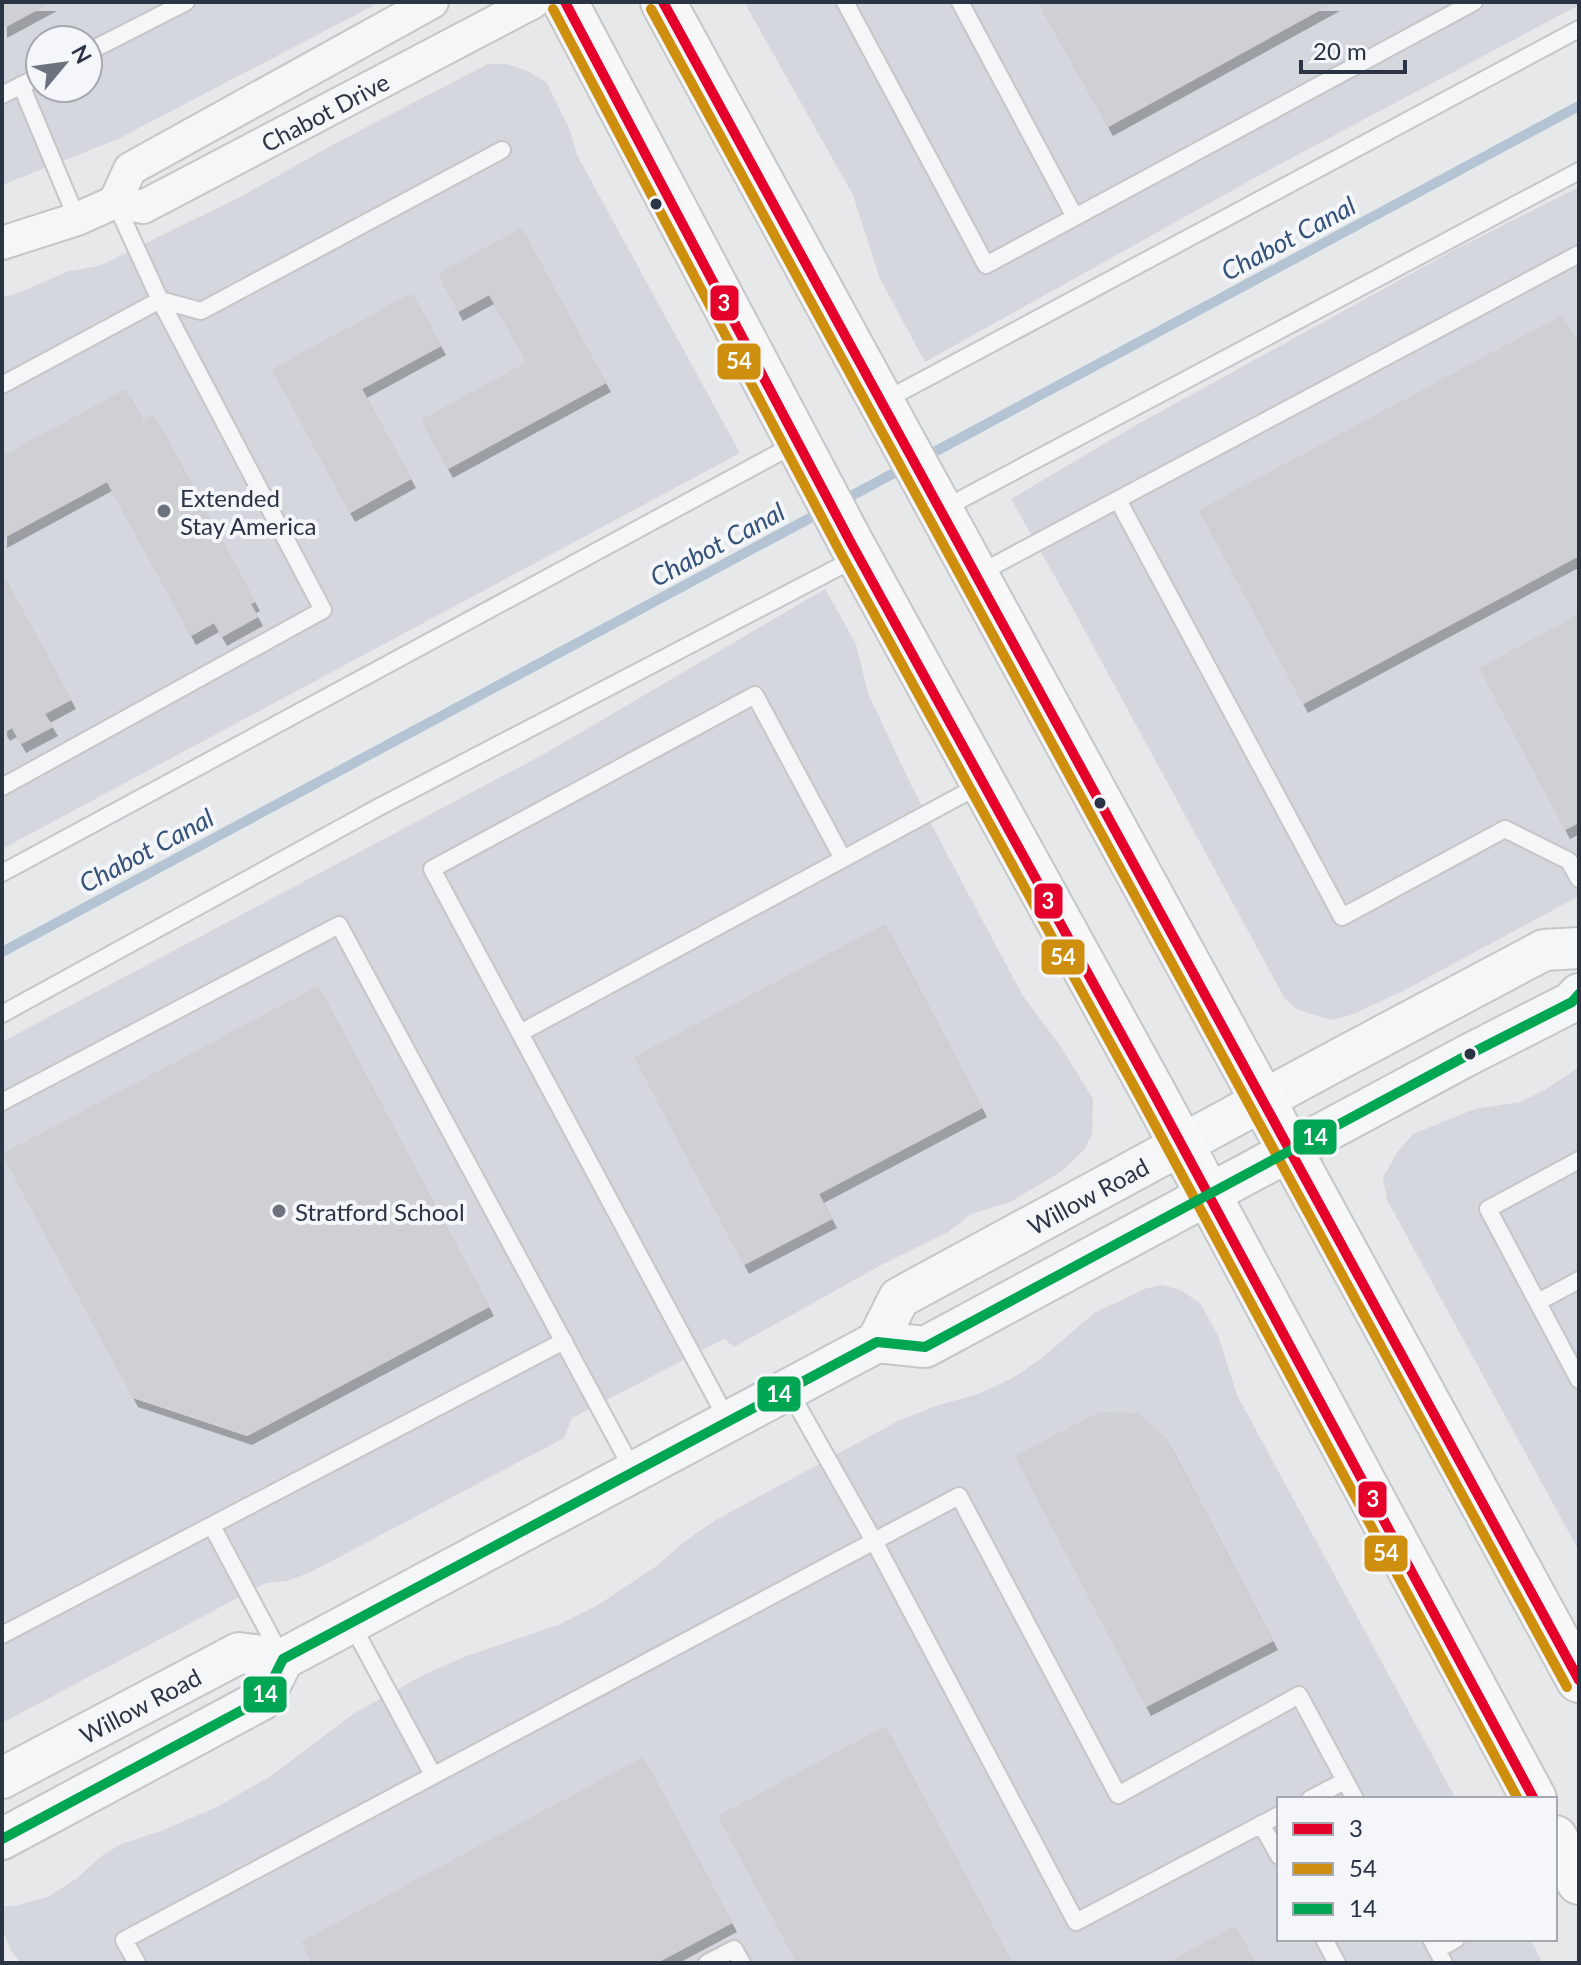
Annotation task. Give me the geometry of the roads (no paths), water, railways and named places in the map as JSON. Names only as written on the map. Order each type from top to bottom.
[{"type":"main road","points":[[565,2],[855,549],[1533,1797]]},
{"type":"main road","points":[[663,2],[1579,1680]]},
{"type":"street","name":"Chabot Drive","points":[[115,202],[130,169],[432,2]]},
{"type":"street","name":"Chabot Drive","points":[[2,243],[77,219],[115,202],[143,207],[533,2]]},
{"type":"street","name":"Willow Road","points":[[877,1342],[899,1298],[1544,950],[1579,948]]},
{"type":"street","points":[[2,1839],[263,1699],[283,1659],[877,1342],[925,1347],[1572,1002],[1579,994]]},
{"type":"street","name":"Willow Road","points":[[2,1778],[239,1653],[283,1659]]},
{"type":"lane","points":[[104,44],[186,2]]},
{"type":"lane","points":[[845,2],[986,265],[1474,2]]},
{"type":"lane","points":[[960,2],[1075,217]]},
{"type":"lane","points":[[885,409],[1579,29]]},
{"type":"lane","points":[[2,95],[24,84]]},
{"type":"lane","points":[[21,85],[77,219]]},
{"type":"lane","points":[[2,385],[160,300],[201,311],[502,150]]},
{"type":"lane","points":[[938,505],[1579,171]]},
{"type":"lane","points":[[2,787],[323,610],[160,300],[115,202]]},
{"type":"lane","points":[[976,575],[1579,254]]},
{"type":"lane","points":[[2,873],[389,662],[802,450]]},
{"type":"lane","points":[[1118,500],[1342,917],[1505,829],[1569,861],[1579,879]]},
{"type":"lane","points":[[2,1014],[855,549]]},
{"type":"lane","points":[[728,1421],[432,869],[755,695],[843,859]]},
{"type":"lane","points":[[520,1033],[984,783]]},
{"type":"lane","points":[[2,1102],[339,925],[634,1472]]},
{"type":"lane","points":[[1579,1160],[1488,1209],[1579,1380]]},
{"type":"lane","points":[[1538,1302],[1579,1280]]},
{"type":"lane","points":[[2,1635],[564,1341]]},
{"type":"lane","points":[[788,1389],[874,1541],[1076,1922],[1277,1816]]},
{"type":"lane","points":[[137,1963],[124,1940],[959,1496],[1118,1795],[1299,1695],[1354,1797]]},
{"type":"lane","points":[[212,1526],[283,1659]]},
{"type":"lane","points":[[351,1623],[433,1775]]},
{"type":"lane","points":[[1314,1797],[1345,1781]]},
{"type":"lane","points":[[1261,1824],[1277,1852]]},
{"type":"lane","points":[[1325,1941],[1337,1963]]},
{"type":"lane","points":[[707,1963],[734,1949],[742,1963]]},
{"type":"waterway","name":"Chabot Canal","points":[[925,457],[1579,106]]},
{"type":"waterway","name":"Chabot Canal","points":[[840,502],[907,466]]},
{"type":"waterway","name":"Chabot Canal","points":[[2,952],[823,511]]},
{"type":"place","name":"Extended Stay America","points":[[164,511]]},
{"type":"place","name":"Stratford School","points":[[279,1211]]}]
